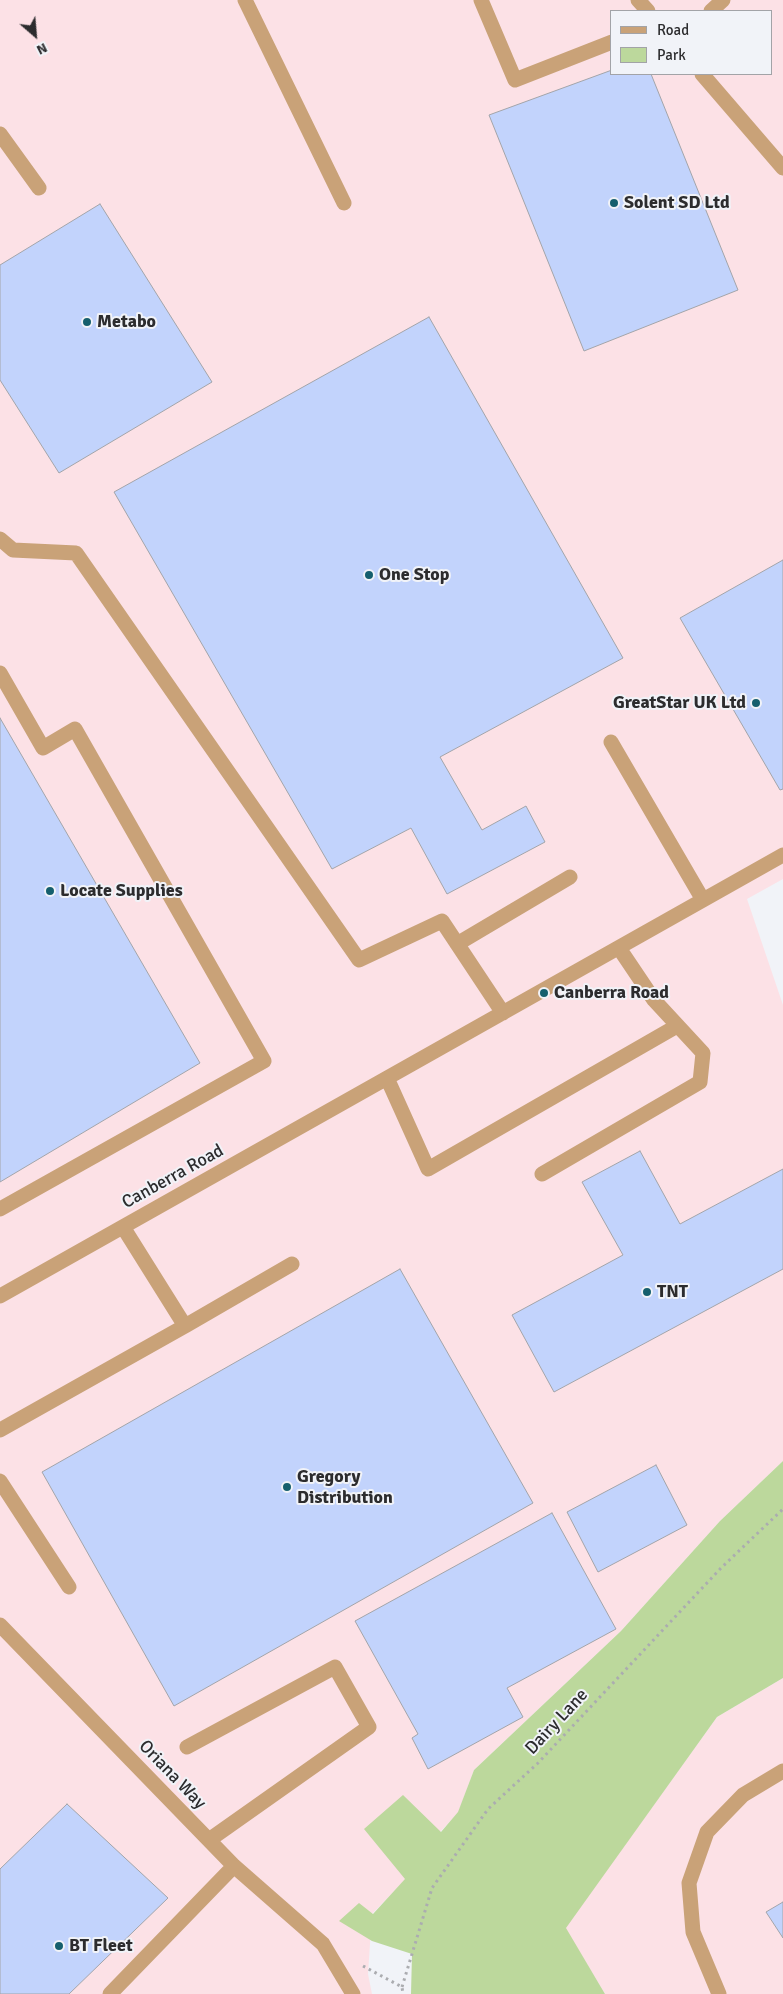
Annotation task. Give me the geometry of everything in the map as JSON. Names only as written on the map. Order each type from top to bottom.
[{"type":"street","points":[[246,0],[344,203]]},
{"type":"street","points":[[481,0],[515,80],[610,43]]},
{"type":"street","points":[[712,10],[723,0]]},
{"type":"street","points":[[703,75],[783,168]]},
{"type":"street","points":[[0,134],[39,188]]},
{"type":"street","points":[[0,539],[13,550],[76,553],[359,960],[442,921],[503,1013]]},
{"type":"street","points":[[0,673],[43,748],[75,729],[264,1061],[0,1209]]},
{"type":"street","points":[[611,742],[703,900]]},
{"type":"street","name":"Canberra Road","points":[[0,1296],[783,855]]},
{"type":"street","points":[[457,944],[570,877]]},
{"type":"street","points":[[542,1174],[700,1082],[703,1053],[654,1000],[619,948]]},
{"type":"street","points":[[387,1078],[428,1169],[677,1026]]},
{"type":"street","points":[[123,1226],[185,1326]]},
{"type":"street","points":[[0,1430],[292,1264]]},
{"type":"street","points":[[0,1481],[69,1588]]},
{"type":"street","name":"Oriana Way","points":[[2,1632],[234,1866],[323,1944],[353,1994]]},
{"type":"street","points":[[188,1747],[335,1667],[369,1727],[209,1840]]},
{"type":"street","points":[[718,1994],[693,1932],[689,1883],[707,1832],[743,1795],[783,1771]]},
{"type":"street","points":[[110,1994],[234,1866]]},
{"type":"path","name":"Dairy Lane","points":[[402,1987],[432,1888],[488,1809],[538,1763],[721,1568],[783,1509]]},
{"type":"shaded area","points":[[0,0],[783,0],[783,879],[747,899],[783,1005],[783,1461],[720,1521],[621,1631],[474,1770],[458,1813],[440,1832],[406,1879],[372,1914],[368,1974],[372,1994],[0,1994]]},
{"type":"shaded area","points":[[783,1678],[783,1994],[605,1994],[565,1928],[717,1717]]},
{"type":"green space","points":[[783,1461],[783,1678],[717,1717],[566,1928],[605,1994],[411,1994],[412,1954],[372,1941],[339,1921],[359,1903],[373,1914],[405,1879],[364,1829],[403,1795],[441,1832],[458,1812],[474,1770],[621,1631],[720,1521]]},
{"type":"building","name":"Solent SD Ltd","points":[[610,71],[610,75],[651,75],[738,290],[584,351],[489,115]]},
{"type":"building","name":"Metabo","points":[[100,204],[212,382],[59,473],[0,380],[0,265]]},
{"type":"building","name":"One Stop","points":[[429,317],[623,658],[440,757],[482,830],[526,806],[545,842],[447,894],[411,828],[332,869],[114,492]]},
{"type":"building","name":"GreatStar UK Ltd","points":[[783,560],[783,789],[780,790],[680,618]]},
{"type":"building","name":"Locate Supplies","points":[[0,718],[200,1063],[0,1182]]},
{"type":"building","name":"TNT","points":[[640,1151],[680,1224],[783,1169],[783,1269],[554,1392],[512,1315],[623,1255],[582,1182]]},
{"type":"building","name":"Gregory Distribution","points":[[400,1269],[533,1503],[174,1706],[42,1472]]},
{"type":"building","points":[[656,1465],[687,1525],[598,1572],[567,1512]]},
{"type":"building","points":[[552,1513],[616,1629],[507,1688],[523,1717],[428,1769],[412,1738],[418,1734],[355,1621]]},
{"type":"building","name":"BT Fleet","points":[[67,1804],[168,1898],[69,1994],[0,1994],[0,1869]]},
{"type":"building","points":[[783,1902],[783,1938],[766,1912]]},
{"type":"place","name":"Solent SD Ltd","points":[[614,203]]},
{"type":"place","name":"Metabo","points":[[87,322]]},
{"type":"place","name":"One Stop","points":[[369,575]]},
{"type":"place","name":"GreatStar UK Ltd","points":[[756,703]]},
{"type":"place","name":"Locate Supplies","points":[[50,891]]},
{"type":"place","name":"Canberra Road","points":[[544,993]]},
{"type":"place","name":"TNT","points":[[647,1292]]},
{"type":"place","name":"Gregory Distribution","points":[[287,1487]]},
{"type":"place","name":"BT Fleet","points":[[59,1946]]}]
